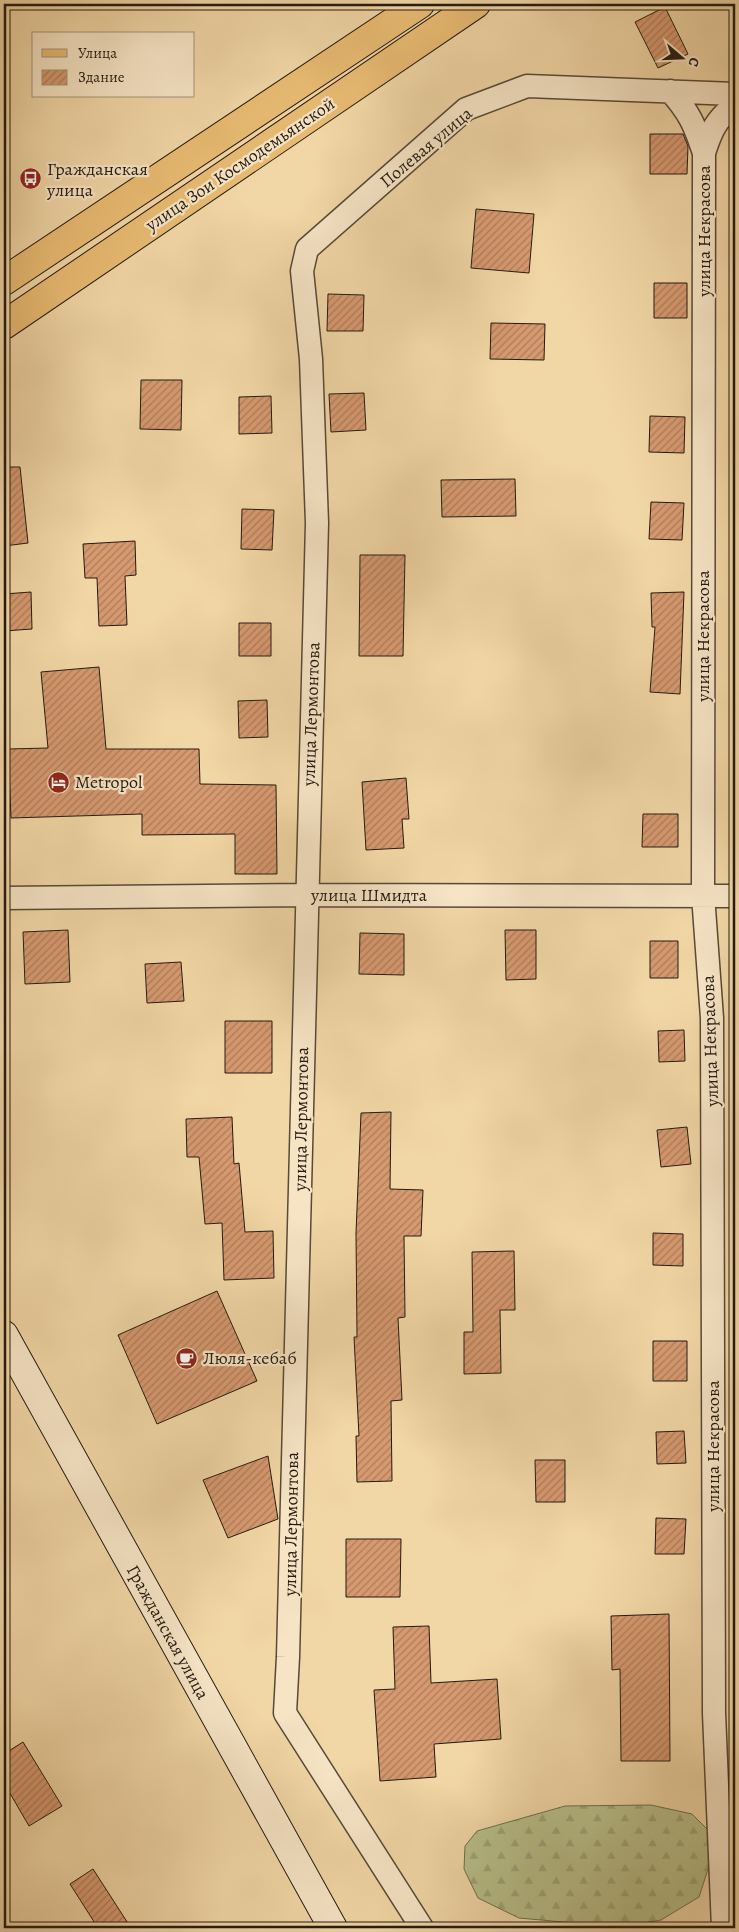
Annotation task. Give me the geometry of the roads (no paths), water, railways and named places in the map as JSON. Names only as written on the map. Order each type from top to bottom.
[{"type":"main road","name":"улица Зои Космодемьянской","points":[[4,282],[420,4]]},
{"type":"main road","name":"улица Зои Космодемьянской","points":[[4,325],[476,4]]},
{"type":"main road","name":"Гражданская улица","points":[[4,1335],[333,1928]]},
{"type":"street","name":"Полевая улица","points":[[302,271],[307,249],[466,109],[527,86],[735,94]]},
{"type":"street","name":"улица Некрасова","points":[[670,91],[684,107],[695,126],[704,153]]},
{"type":"street","name":"улица Некрасова","points":[[723,1928],[714,1713],[712,1018],[703,895],[704,153],[711,131],[725,113],[735,105]]},
{"type":"street","name":"улица Лермонтова","points":[[302,271],[311,359],[316,523],[288,1657],[285,1713],[422,1928]]},
{"type":"street","name":"улица Шмидта","points":[[4,898],[306,895],[735,896]]},
{"type":"place","name":"Гражданская улица","points":[[31,179]]},
{"type":"place","name":"Metropol","points":[[59,782]]},
{"type":"place","name":"Люля-кебаб","points":[[187,1358]]}]
